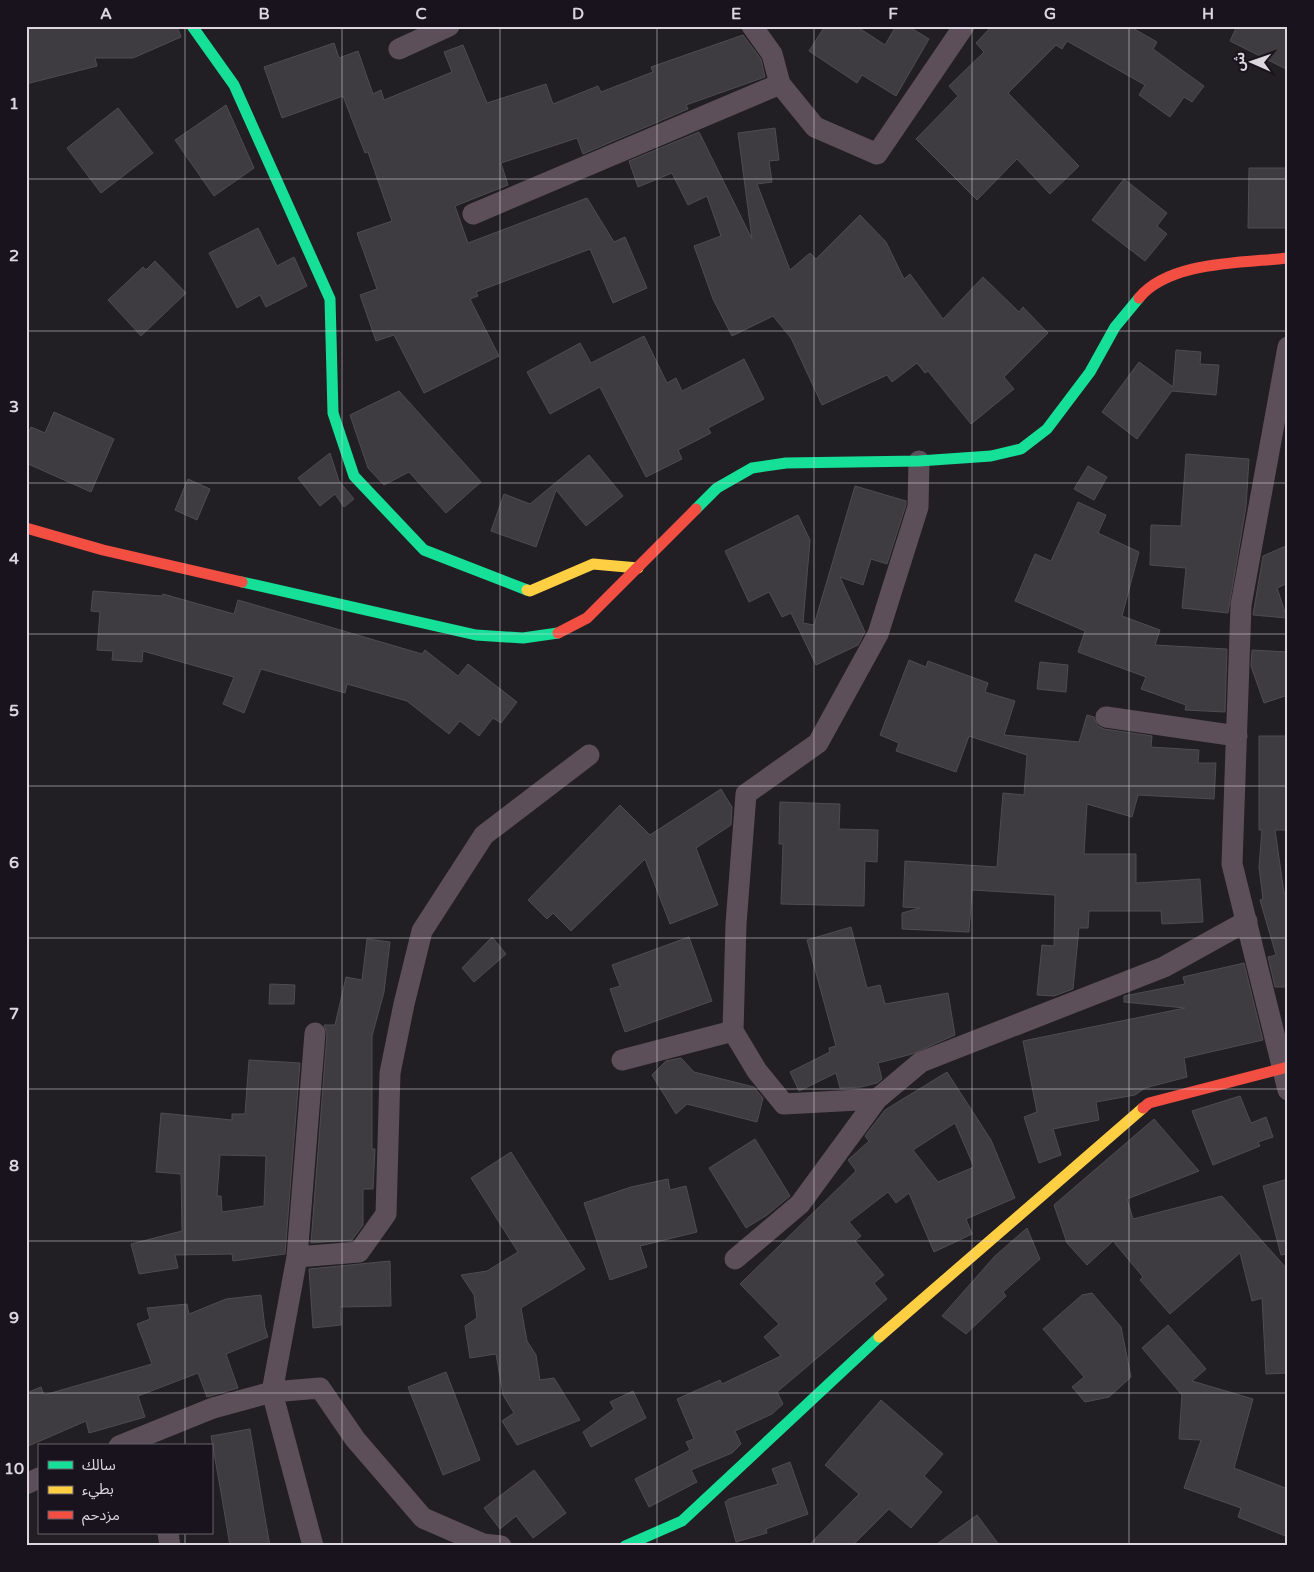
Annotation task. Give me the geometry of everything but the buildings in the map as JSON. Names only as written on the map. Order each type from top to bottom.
[{"type":"street","points":[[192,26],[234,85],[330,298],[333,413],[354,476],[424,550],[530,591],[593,564],[638,568]]},
{"type":"street","points":[[398,49],[449,26]]},
{"type":"street","points":[[752,26],[772,54],[780,84],[815,127],[878,154],[964,26]]},
{"type":"street","points":[[473,214],[780,84]]},
{"type":"street","points":[[26,528],[103,550],[466,633],[523,638],[558,632],[587,618],[717,488],[752,468],[786,463],[919,461],[991,456],[1021,448],[1047,430],[1090,372],[1115,327],[1148,287],[1172,275],[1206,268],[1288,258]]},
{"type":"street","points":[[1288,347],[1241,605],[1232,864],[1286,1068],[1288,1090]]},
{"type":"street","points":[[877,1099],[784,1104],[757,1071],[733,1031],[736,924],[746,794],[818,743],[878,634],[918,507],[919,461]]},
{"type":"street","points":[[1106,717],[1237,736]]},
{"type":"street","points":[[297,1257],[359,1252],[386,1214],[390,1073],[404,1004],[422,931],[484,834],[589,754]]},
{"type":"street","points":[[735,1259],[800,1204],[877,1099],[920,1062],[1164,967],[1247,922]]},
{"type":"street","points":[[622,1060],[733,1031]]},
{"type":"street","points":[[313,1546],[272,1392],[297,1257],[315,1033]]},
{"type":"street","points":[[625,1546],[682,1521],[929,1292],[1149,1103],[1286,1068]]},
{"type":"street","points":[[128,1444],[152,1439],[213,1408],[272,1392],[320,1388],[354,1439],[423,1518],[483,1544],[501,1546]]},
{"type":"street","points":[[26,1484],[38,1478]]},
{"type":"traffic: fast","points":[[192,26],[234,85],[330,299],[333,413],[354,476],[424,550],[527,590]]},
{"type":"traffic: fast","points":[[696,509],[717,488],[752,468],[786,463],[919,461],[991,456],[1021,449],[1047,429],[1090,372],[1115,327],[1139,298]]},
{"type":"traffic: fast","points":[[242,582],[476,635],[523,638],[558,633]]},
{"type":"traffic: fast","points":[[625,1546],[682,1521],[879,1337]]},
{"type":"traffic: slow","points":[[527,590],[530,591],[593,564],[638,568]]},
{"type":"traffic: slow","points":[[879,1337],[1143,1108]]},
{"type":"traffic: jam","points":[[1139,298],[1152,286],[1187,270],[1229,263],[1288,258]]},
{"type":"traffic: jam","points":[[558,633],[587,618],[696,509]]},
{"type":"traffic: jam","points":[[26,528],[103,550],[242,582]]},
{"type":"traffic: jam","points":[[1143,1108],[1149,1103],[1288,1067]]}]
